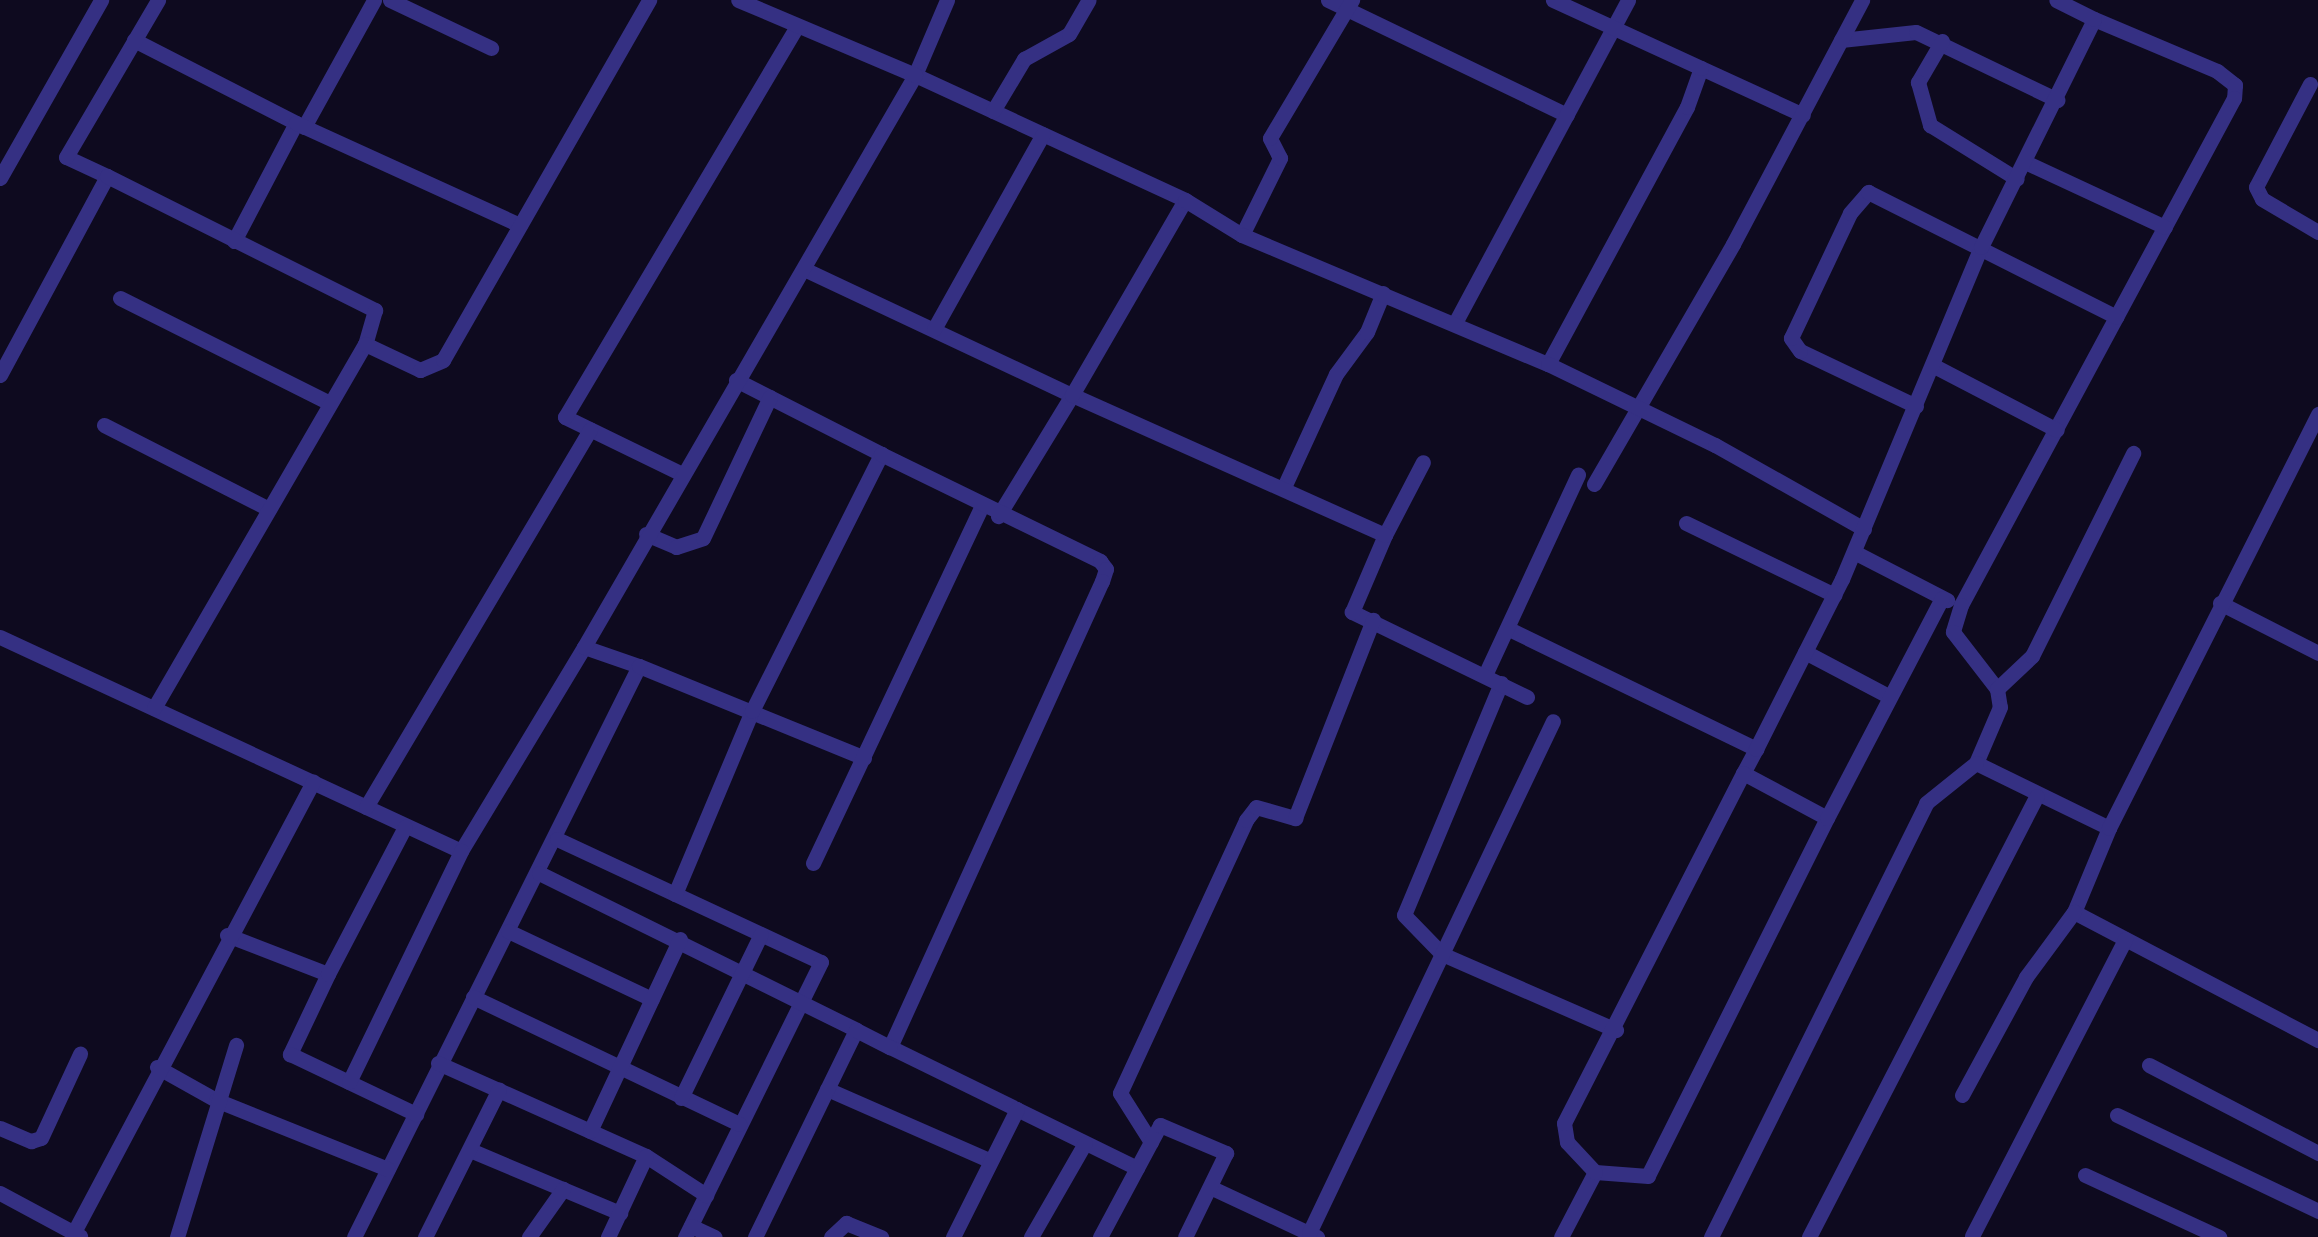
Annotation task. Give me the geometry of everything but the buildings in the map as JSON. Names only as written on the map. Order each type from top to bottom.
[{"type":"street","points":[[0,178],[101,0]]},
{"type":"street","points":[[154,708],[365,344],[375,310],[66,157],[158,0]]},
{"type":"street","points":[[234,241],[374,0]]},
{"type":"street","points":[[390,0],[491,48]]},
{"type":"street","points":[[365,344],[420,370],[442,360],[649,0]]},
{"type":"street","points":[[738,0],[915,75],[1186,200],[1242,235],[1548,364],[1715,445],[1864,529]]},
{"type":"street","points":[[349,1082],[461,851],[584,648],[680,473],[806,270],[915,75],[946,0]]},
{"type":"street","points":[[993,111],[1024,59],[1070,34],[1090,0]]},
{"type":"street","points":[[1328,0],[1349,5],[1567,115]]},
{"type":"street","points":[[1456,322],[1628,0]]},
{"type":"street","points":[[1594,484],[1802,116],[1862,0]]},
{"type":"street","points":[[1711,1237],[1926,803],[1976,763],[2000,707],[1998,690],[1961,649],[1954,632],[1960,605],[2165,227],[2235,86],[2217,70],[2056,0]]},
{"type":"street","points":[[1561,2],[1802,116]]},
{"type":"street","points":[[1242,235],[1280,158],[1270,138],[1349,5]]},
{"type":"street","points":[[1942,598],[1888,696],[1648,1176],[1596,1172],[1567,1142],[1564,1123],[1616,1030],[1834,595],[1936,366],[1981,247],[2027,163],[2094,19]]},
{"type":"street","points":[[680,473],[565,417],[797,26]]},
{"type":"street","points":[[1840,40],[1903,30],[1942,40],[2057,100]]},
{"type":"street","points":[[134,40],[300,125],[520,225]]},
{"type":"street","points":[[1942,40],[1918,82],[1930,126],[2018,179]]},
{"type":"street","points":[[1548,364],[1687,108],[1701,68]]},
{"type":"street","points":[[2310,84],[2256,187],[2262,199],[2318,232]]},
{"type":"street","points":[[934,329],[1044,134]]},
{"type":"street","points":[[2027,163],[2165,227]]},
{"type":"street","points":[[0,375],[107,176]]},
{"type":"street","points":[[1916,406],[1800,352],[1793,328],[1850,212],[1868,192],[2116,317]]},
{"type":"street","points":[[998,516],[1186,200]]},
{"type":"street","points":[[806,270],[1072,396],[1385,535]]},
{"type":"street","points":[[1284,487],[1336,374],[1366,332],[1383,292]]},
{"type":"street","points":[[120,298],[330,403]]},
{"type":"street","points":[[1936,366],[2057,430]]},
{"type":"street","points":[[736,380],[981,508],[1100,560],[1106,569],[890,1047]]},
{"type":"street","points":[[646,534],[676,547],[702,538],[770,397]]},
{"type":"street","points":[[1962,1095],[2026,977],[2074,912],[2109,828],[2220,603],[2317,420]]},
{"type":"street","points":[[104,425],[269,509]]},
{"type":"street","points":[[366,806],[590,430]]},
{"type":"street","points":[[1998,690],[2032,656],[2133,452]]},
{"type":"street","points":[[675,894],[752,711],[881,454]]},
{"type":"street","points":[[1423,462],[1385,535],[1352,612],[1527,696]]},
{"type":"street","points":[[1485,675],[1578,476]]},
{"type":"street","points":[[813,864],[981,508]]},
{"type":"street","points":[[1686,523],[1834,595]]},
{"type":"street","points":[[1854,552],[1960,605]]},
{"type":"street","points":[[2220,603],[2318,653]]},
{"type":"street","points":[[1151,1142],[1120,1093],[1246,820],[1256,807],[1295,818],[1373,620]]},
{"type":"street","points":[[1509,629],[1756,749]]},
{"type":"street","points":[[0,637],[461,851]]},
{"type":"street","points":[[584,648],[639,666],[864,758]]},
{"type":"street","points":[[1805,652],[1888,696]]},
{"type":"street","points":[[354,1237],[639,666]]},
{"type":"street","points":[[1501,683],[1406,899],[1411,928],[1442,954],[1616,1030]]},
{"type":"street","points":[[1212,1188],[1313,1235],[1553,721]]},
{"type":"street","points":[[1976,763],[2109,828]]},
{"type":"street","points":[[1744,773],[1827,818]]},
{"type":"street","points":[[0,1192],[78,1235],[158,1067],[312,782]]},
{"type":"street","points":[[1809,1237],[2037,796]]},
{"type":"street","points":[[405,826],[290,1054],[416,1114]]},
{"type":"street","points":[[556,839],[822,962],[688,1231],[715,1237]]},
{"type":"street","points":[[539,872],[1137,1168]]},
{"type":"street","points":[[2074,912],[2318,1040]]},
{"type":"street","points":[[508,932],[652,999]]},
{"type":"street","points":[[681,1098],[761,934]]},
{"type":"street","points":[[227,935],[328,974]]},
{"type":"street","points":[[590,1131],[680,939]]},
{"type":"street","points":[[1972,1236],[2125,939]]},
{"type":"street","points":[[473,997],[618,1070],[739,1124]]},
{"type":"street","points":[[755,1237],[856,1030]]},
{"type":"street","points":[[177,1237],[216,1100],[236,1046]]},
{"type":"street","points":[[0,1128],[31,1141],[42,1138],[80,1054]]},
{"type":"street","points":[[438,1063],[646,1156],[706,1194]]},
{"type":"street","points":[[2149,1065],[2318,1153]]},
{"type":"street","points":[[158,1067],[216,1100],[388,1169]]},
{"type":"street","points":[[425,1237],[499,1089]]},
{"type":"street","points":[[827,1089],[988,1160]]},
{"type":"street","points":[[953,1237],[988,1160],[1017,1109]]},
{"type":"street","points":[[2117,1115],[2318,1211]]},
{"type":"street","points":[[1100,1237],[1160,1125],[1226,1153],[1185,1237]]},
{"type":"street","points":[[1031,1237],[1085,1142]]},
{"type":"street","points":[[470,1150],[620,1213]]},
{"type":"street","points":[[608,1237],[646,1156]]},
{"type":"street","points":[[1561,1237],[1596,1172]]},
{"type":"street","points":[[2085,1175],[2219,1237]]},
{"type":"street","points":[[529,1237],[564,1189]]},
{"type":"street","points":[[830,1237],[846,1223],[881,1237]]}]
